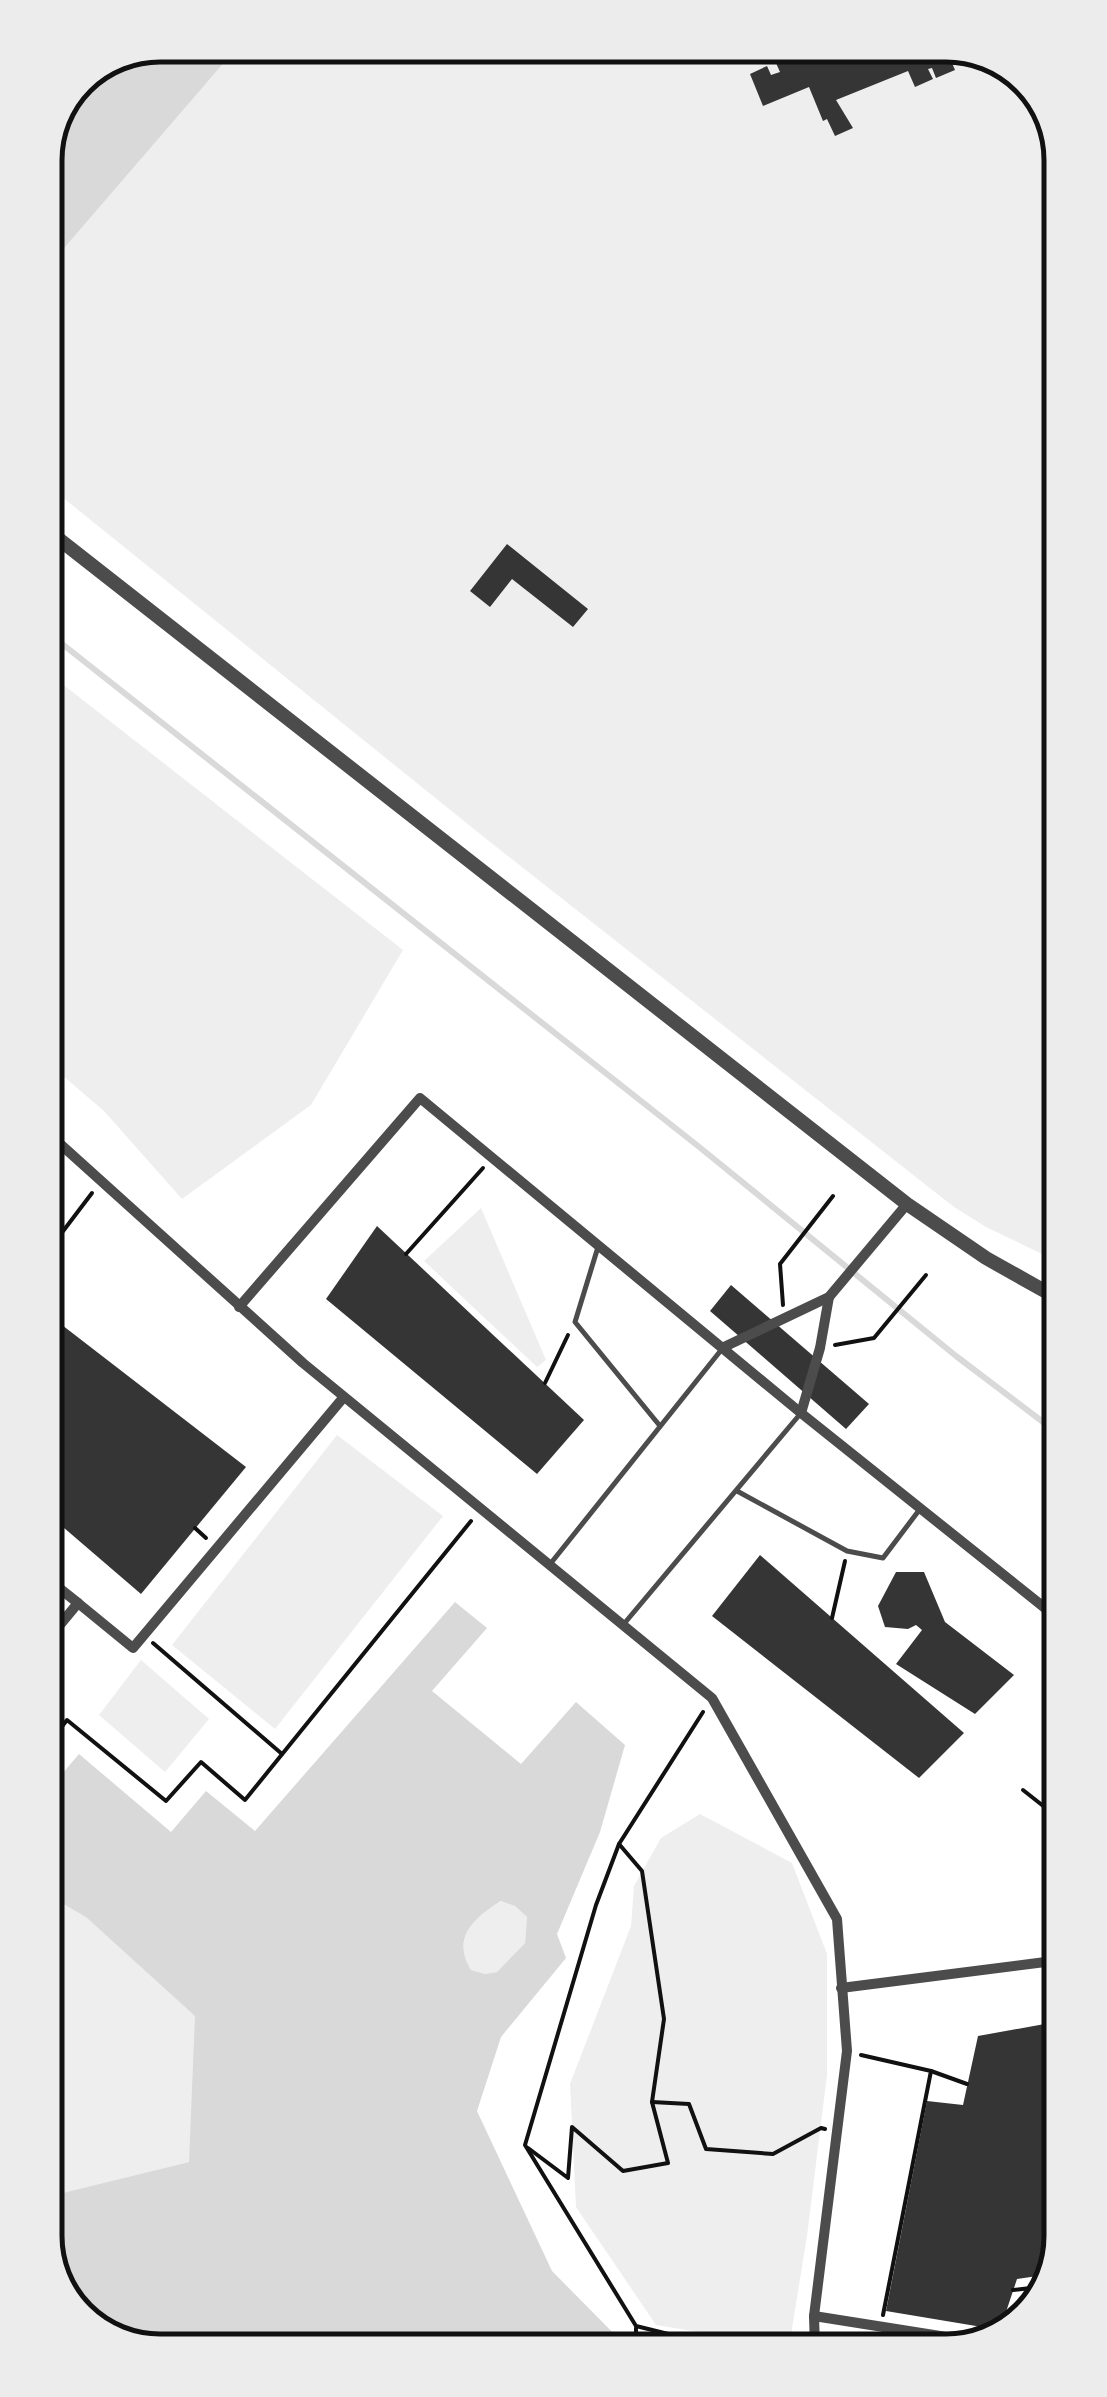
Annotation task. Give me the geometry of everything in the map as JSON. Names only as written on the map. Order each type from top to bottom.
[{"type":"street","points":[[63,542],[907,1204],[986,1258],[1044,1291]]},
{"type":"street","points":[[240,1306],[420,1098],[801,1413],[1044,1607]]},
{"type":"street","points":[[63,1146],[343,1398],[712,1698],[837,1919],[846,2052],[815,2334]]},
{"type":"street","points":[[724,1347],[830,1297],[907,1204]]},
{"type":"street","points":[[801,1413],[830,1297]]},
{"type":"street","points":[[62,1591],[133,1648],[343,1398]]},
{"type":"street","points":[[62,1623],[78,1603]]},
{"type":"street","points":[[841,1988],[1044,1962]]},
{"type":"street","points":[[814,2316],[929,2334]]},
{"type":"lane","points":[[599,1244],[575,1322],[660,1426]]},
{"type":"lane","points":[[549,1565],[724,1347]]},
{"type":"lane","points":[[623,1625],[801,1413]]},
{"type":"lane","points":[[736,1490],[847,1551],[883,1558],[922,1506]]},
{"type":"path","points":[[406,1254],[493,1157]]},
{"type":"path","points":[[62,1233],[101,1181]]},
{"type":"path","points":[[784,1320],[780,1264],[833,1196]]},
{"type":"path","points":[[820,1348],[874,1338],[926,1275]]},
{"type":"path","points":[[545,1383],[575,1322]]},
{"type":"path","points":[[62,1726],[67,1720],[166,1800],[202,1762],[245,1800],[480,1509]]},
{"type":"path","points":[[832,1618],[847,1551]]},
{"type":"path","points":[[144,1635],[282,1754]]},
{"type":"path","points":[[636,2334],[636,2326],[525,2145],[596,1906],[619,1844],[712,1698]]},
{"type":"path","points":[[1023,1790],[1044,1807]]},
{"type":"path","points":[[525,2145],[568,2178],[572,2127],[623,2171],[668,2163],[652,2102],[664,2019],[642,1870],[619,1844]]},
{"type":"path","points":[[846,2052],[931,2071],[967,2084]]},
{"type":"path","points":[[880,2326],[931,2071]]},
{"type":"path","points":[[652,2102],[689,2104],[706,2148],[774,2154],[821,2128]]},
{"type":"path","points":[[1013,2290],[1030,2288]]},
{"type":"path","points":[[636,2326],[668,2334]]},
{"type":"shaded area","points":[[161,62],[953,63],[984,70],[1006,83],[1031,112],[1044,148],[1044,1255],[954,1207],[485,838],[63,498],[63,154],[66,135],[83,101],[106,79],[123,70]]},
{"type":"shaded area","points":[[224,62],[63,249],[63,154],[66,135],[83,101],[106,79],[142,64]]},
{"type":"shaded area","points":[[63,684],[403,950],[311,1105],[182,1199],[104,1111],[63,1075]]},
{"type":"shaded area","points":[[481,1208],[546,1360],[537,1367],[424,1261]]},
{"type":"shaded area","points":[[337,1435],[443,1516],[275,1729],[172,1645]]},
{"type":"shaded area","points":[[455,1602],[487,1628],[432,1691],[521,1764],[576,1702],[625,1745],[600,1832],[557,1934],[566,1958],[501,2037],[477,2111],[552,2271],[614,2334],[154,2334],[123,2327],[101,2314],[83,2296],[64,2255],[62,2193],[189,2162],[195,2016],[86,1917],[62,1903],[62,1774],[79,1754],[171,1832],[206,1791],[255,1831]],"holes":[[[501,1901],[515,1906],[527,1917],[525,1943],[497,1972],[471,1970],[464,1939],[481,1915]]]},
{"type":"shaded area","points":[[141,1660],[209,1719],[165,1772],[99,1715]]},
{"type":"shaded area","points":[[700,1814],[792,1863],[827,1954],[827,2075],[791,2334],[710,2334],[656,2325],[576,2207],[570,2084],[631,1926],[634,1886],[661,1838]]},
{"type":"shaded area","points":[[62,1900],[161,1969],[195,2015],[196,2081],[189,2162],[62,2194]]},
{"type":"shaded area","points":[[502,1901],[527,1917],[525,1943],[497,1972],[471,1970],[464,1948],[468,1930],[482,1914]]},
{"type":"building","points":[[776,63],[952,63],[955,70],[936,78],[932,68],[928,69],[933,79],[915,87],[908,71],[836,100],[853,128],[835,136],[827,119],[823,121],[809,87],[763,106],[750,74],[767,66],[771,75],[780,72]]},
{"type":"building","points":[[507,544],[588,609],[573,627],[512,579],[490,607],[470,591]]},
{"type":"building","points":[[377,1226],[584,1420],[537,1474],[326,1299]]},
{"type":"building","points":[[731,1285],[869,1404],[846,1429],[710,1311]]},
{"type":"building","points":[[62,1325],[246,1467],[141,1594],[62,1526]]},
{"type":"building","points":[[760,1555],[964,1733],[919,1778],[712,1616]]},
{"type":"building","points":[[896,1572],[924,1572],[945,1622],[1014,1675],[975,1714],[896,1664],[922,1630],[916,1625],[908,1629],[885,1627],[878,1606]]},
{"type":"building","points":[[1044,2024],[1044,2249],[1036,2276],[1017,2279],[1005,2315],[982,2327],[886,2311],[927,2101],[963,2105],[978,2036]]},
{"type":"waterway","points":[[63,644],[1044,1423]]}]
